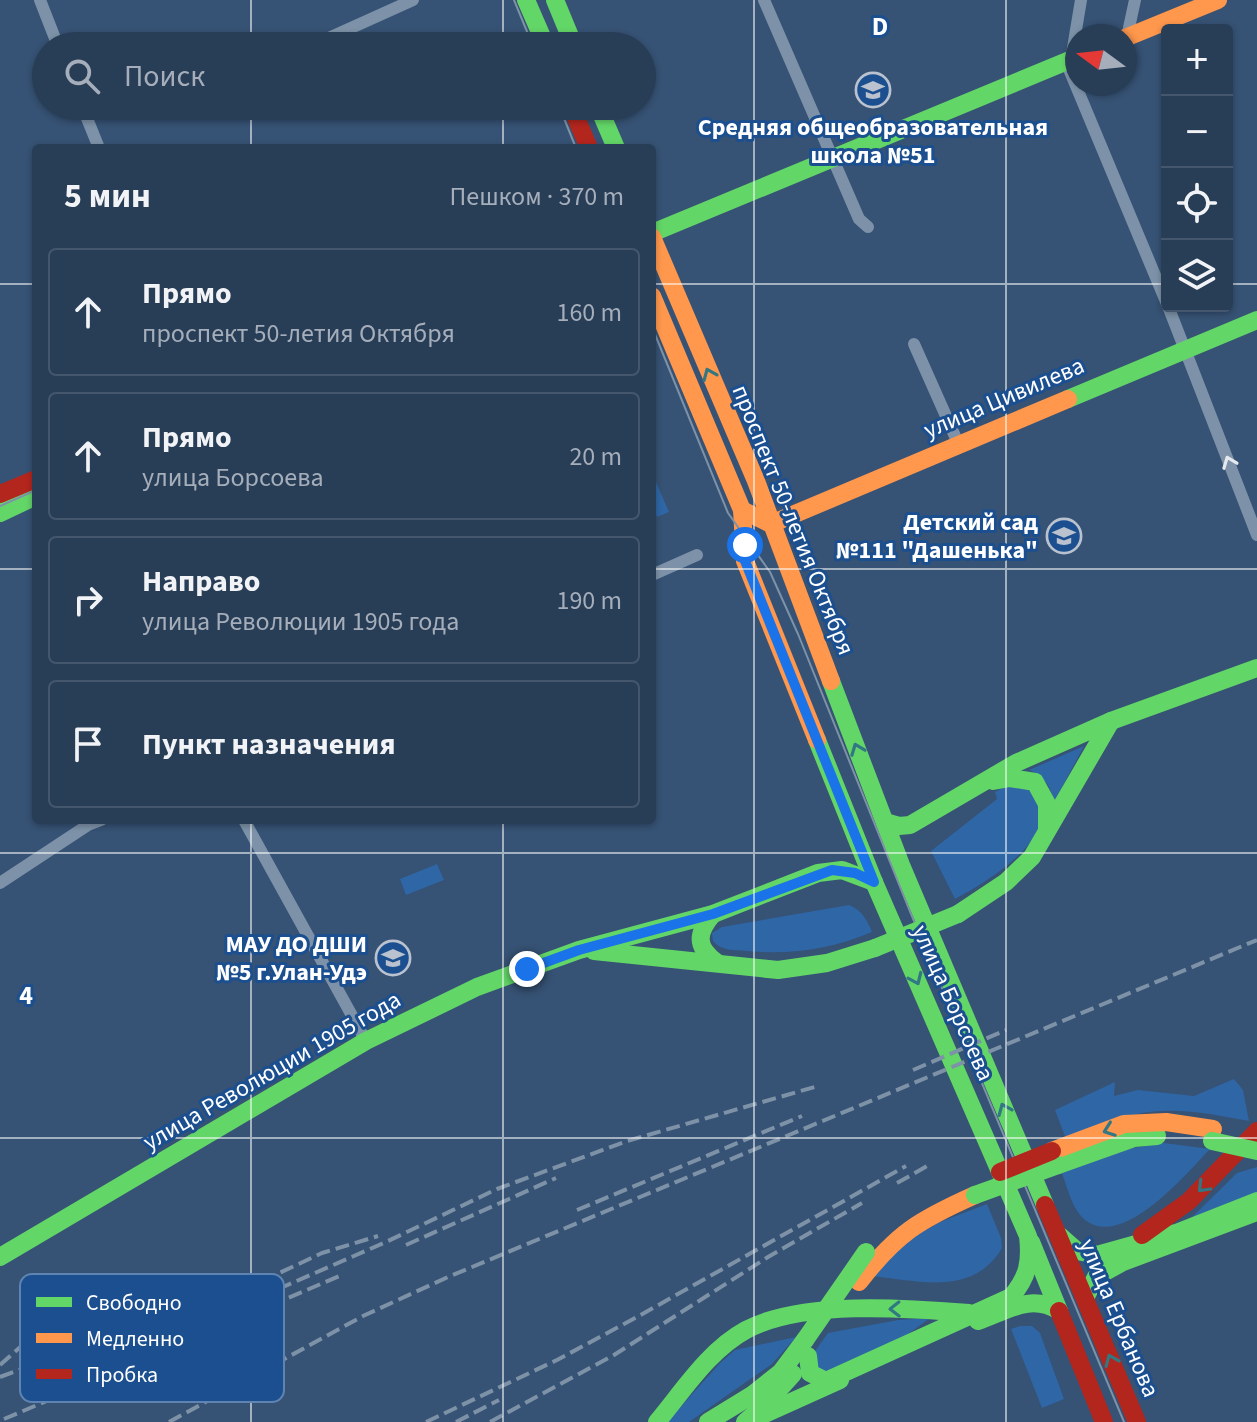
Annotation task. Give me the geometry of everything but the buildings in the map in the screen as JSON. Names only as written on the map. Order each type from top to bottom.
[{"type":"main road","points":[[526,0],[540,32]]},
{"type":"main road","points":[[555,0],[568,32]]},
{"type":"main road","points":[[1137,33],[1218,0]]},
{"type":"main road","points":[[656,233],[1065,63]]},
{"type":"main road","points":[[577,120],[587,144]]},
{"type":"main road","points":[[604,120],[614,144]]},
{"type":"main road","name":"проспект 50-летия Октября","points":[[656,244],[756,481],[901,865]]},
{"type":"main road","name":"проспект 50-летия Октября","points":[[656,306],[742,510],[745,561],[858,840]]},
{"type":"main road","name":"улица Цивилева","points":[[771,524],[1257,320]]},
{"type":"main road","points":[[0,494],[32,481]]},
{"type":"main road","points":[[0,513],[32,498]]},
{"type":"main road","points":[[742,510],[771,524]]},
{"type":"main road","points":[[885,822],[910,825],[1016,763],[1111,721],[1257,668]]},
{"type":"main road","name":"улица Революции 1905 года","points":[[579,950],[778,970],[806,968],[875,948],[958,914],[994,893],[1016,876],[1032,857],[1111,721]]},
{"type":"main road","points":[[987,782],[1010,778],[1035,782],[1044,793],[1048,806],[1046,834]]},
{"type":"main road","points":[[901,865],[902,844],[910,825]]},
{"type":"main road","name":"улица Борсоева","points":[[657,1422],[727,1344],[761,1323],[802,1314],[898,1308],[966,1316],[1011,1297],[1026,1279],[1031,1263],[1028,1236],[858,840]]},
{"type":"main road","name":"улица Ербанова","points":[[901,865],[1137,1422]]},
{"type":"main road","name":"улица Революции 1905 года","points":[[0,1257],[366,1041],[477,987],[579,950],[713,914],[832,870],[855,873],[874,882]]},
{"type":"main road","points":[[713,914],[698,936],[704,954],[716,962]]},
{"type":"main road","points":[[747,1422],[766,1404],[886,1247],[912,1227],[973,1190],[1055,1158],[1124,1124],[1166,1122],[1257,1151]]},
{"type":"main road","points":[[1118,1249],[1164,1223],[1257,1131]]},
{"type":"main road","points":[[1213,1135],[1257,1138]]},
{"type":"main road","points":[[708,1422],[752,1395],[809,1348],[866,1252],[912,1212],[950,1191],[973,1190]]},
{"type":"main road","points":[[1057,1232],[1077,1251],[1097,1255],[1176,1233],[1257,1201]]},
{"type":"main road","points":[[1085,1298],[1096,1277],[1123,1262],[1257,1212]]},
{"type":"main road","points":[[1028,1236],[1104,1422]]},
{"type":"main road","points":[[747,1422],[936,1336],[1034,1301],[1047,1303],[1059,1311]]},
{"type":"main road","points":[[809,1348],[806,1366],[809,1374],[826,1381],[966,1316]]},
{"type":"street","points":[[40,0],[53,32]]},
{"type":"street","points":[[342,32],[413,0]]},
{"type":"street","points":[[764,0],[859,219],[868,227]]},
{"type":"street","points":[[1077,24],[1081,0]]},
{"type":"street","points":[[1129,24],[1135,0]]},
{"type":"street","points":[[1086,96],[1161,287]]},
{"type":"street","points":[[88,120],[97,144]]},
{"type":"street","points":[[1171,312],[1257,535]]},
{"type":"street","points":[[914,344],[958,443]]},
{"type":"street","points":[[656,573],[697,555]]},
{"type":"street","points":[[0,883],[91,824]]},
{"type":"street","points":[[246,824],[366,1041]]},
{"type":"shaded area","points":[[656,482],[669,512],[657,517],[656,515]]},
{"type":"shaded area","points":[[1084,746],[1053,804],[1047,783],[1029,770]]},
{"type":"shaded area","points":[[1008,785],[1030,788],[1040,805],[1040,822],[1033,838],[1004,868],[955,899],[931,851],[997,799],[995,792]]},
{"type":"shaded area","points":[[437,864],[444,880],[406,895],[400,879]]},
{"type":"shaded area","points":[[849,905],[864,916],[872,932],[826,947],[796,951],[733,950],[720,947],[713,941],[712,933],[722,927]]},
{"type":"shaded area","points":[[1234,1079],[1243,1090],[1249,1121],[1193,1112],[1151,1112],[1119,1119],[1066,1139],[1055,1110],[1115,1082],[1114,1096],[1138,1090],[1194,1096]]},
{"type":"shaded area","points":[[1164,1143],[1210,1149],[1168,1192],[1132,1219],[1113,1226],[1096,1226],[1081,1216],[1061,1171],[1109,1152]]},
{"type":"shaded area","points":[[1257,1167],[1257,1199],[1176,1233],[1237,1173]]},
{"type":"shaded area","points":[[987,1204],[1002,1248],[990,1264],[975,1274],[943,1282],[869,1276],[903,1243],[940,1222]]},
{"type":"shaded area","points":[[930,1318],[904,1337],[827,1371],[815,1366],[815,1351],[828,1333],[898,1320]]},
{"type":"shaded area","points":[[1032,1326],[1040,1333],[1064,1399],[1042,1408],[1011,1329]]},
{"type":"shaded area","points":[[796,1337],[772,1364],[689,1422],[667,1422],[735,1350]]},
{"type":"tram line","points":[[514,0],[527,32]]},
{"type":"tram line","points":[[565,120],[574,144]]},
{"type":"tram line","points":[[656,337],[728,513],[770,572],[798,634],[911,914],[1124,1422]]},
{"type":"tram line","points":[[0,506],[32,492]]},
{"type":"railway","points":[[284,1359],[363,1316],[448,1277],[1257,940]]},
{"type":"railway","points":[[913,1070],[1006,1030]]},
{"type":"railway","points":[[284,1287],[497,1189],[627,1141],[818,1086]]},
{"type":"railway","points":[[577,1210],[802,1116]]},
{"type":"railway","points":[[897,1183],[929,1165]]},
{"type":"railway","points":[[426,1422],[557,1360],[906,1166]]},
{"type":"railway","points":[[406,1245],[556,1178]]},
{"type":"railway","points":[[490,1422],[614,1355],[768,1257],[862,1203]]},
{"type":"railway","points":[[277,1274],[322,1253],[378,1236]]},
{"type":"railway","points":[[284,1300],[344,1274]]},
{"type":"railway","points":[[0,1365],[20,1347]]},
{"type":"railway","points":[[0,1377],[20,1370]]},
{"type":"railway","points":[[456,1422],[499,1400]]},
{"type":"railway","points":[[4,1419],[44,1402]]},
{"type":"railway","points":[[169,1422],[206,1402]]},
{"type":"traffic: fast","points":[[526,0],[540,32]]},
{"type":"traffic: fast","points":[[555,0],[568,32]]},
{"type":"traffic: fast","points":[[656,231],[1065,62]]},
{"type":"traffic: fast","points":[[604,120],[614,144]]},
{"type":"traffic: fast","points":[[1068,399],[1257,320]]},
{"type":"traffic: fast","points":[[0,513],[32,498]]},
{"type":"traffic: fast","points":[[885,822],[910,825],[1016,763],[1111,721],[1257,668]]},
{"type":"traffic: fast","points":[[831,681],[901,865],[1045,1205]]},
{"type":"traffic: fast","points":[[958,914],[1006,882],[1032,857],[1111,721]]},
{"type":"traffic: fast","points":[[808,1356],[810,1373],[826,1381],[1011,1297],[1025,1276],[1029,1254],[1028,1236],[874,882],[817,740]]},
{"type":"traffic: fast","points":[[993,781],[1010,778],[1035,782],[1047,804],[1047,830]]},
{"type":"traffic: fast","points":[[0,1257],[366,1041],[477,987],[579,950],[713,914],[818,873],[842,870],[874,882]]},
{"type":"traffic: fast","points":[[713,914],[701,933],[701,939],[704,950],[716,962]]},
{"type":"traffic: fast","points":[[875,948],[958,914]]},
{"type":"traffic: fast","points":[[594,951],[778,970],[827,963],[875,948]]},
{"type":"traffic: fast","points":[[1058,1165],[1134,1138],[1157,1136]]},
{"type":"traffic: fast","points":[[1212,1141],[1257,1151]]},
{"type":"traffic: fast","points":[[975,1195],[1058,1165]]},
{"type":"traffic: fast","points":[[1060,1236],[1077,1251],[1097,1255],[1176,1233],[1257,1201]]},
{"type":"traffic: fast","points":[[1085,1298],[1096,1277],[1123,1262],[1257,1212]]},
{"type":"traffic: fast","points":[[1031,1242],[1059,1311]]},
{"type":"traffic: fast","points":[[805,1340],[866,1252]]},
{"type":"traffic: fast","points":[[978,1321],[1029,1304],[1049,1306],[1059,1311]]},
{"type":"traffic: fast","points":[[657,1422],[720,1348],[746,1330],[769,1320],[855,1308],[969,1313]]},
{"type":"traffic: fast","points":[[708,1422],[752,1395],[781,1372],[805,1340]]},
{"type":"traffic: fast","points":[[745,1422],[793,1374]]},
{"type":"traffic: fast","points":[[758,1417],[840,1380]]},
{"type":"traffic: slow","points":[[1137,33],[1218,0]]},
{"type":"traffic: slow","points":[[656,246],[756,481],[831,681]]},
{"type":"traffic: slow","points":[[656,306],[742,510],[745,561],[817,740]]},
{"type":"traffic: slow","points":[[742,510],[771,524],[1068,399]]},
{"type":"traffic: slow","points":[[1052,1151],[1124,1124],[1166,1122],[1213,1129]]},
{"type":"traffic: slow","points":[[859,1282],[885,1251],[910,1230],[975,1195]]},
{"type":"traffic: jam","points":[[577,120],[587,144]]},
{"type":"traffic: jam","points":[[0,494],[32,481]]},
{"type":"traffic: jam","points":[[1142,1235],[1189,1201],[1257,1131]]},
{"type":"traffic: jam","points":[[1000,1172],[1052,1151]]},
{"type":"traffic: jam","points":[[1045,1205],[1137,1422]]},
{"type":"traffic: jam","points":[[1059,1311],[1104,1422]]},
{"type":"place","name":"Средняя общеобразовательная школа №51","points":[[873,90]]},
{"type":"place","name":"Детский сад №111 \"Дашенька\"","points":[[1064,536]]},
{"type":"place","name":"МАУ ДО ДШИ №5 г.Улан-Удэ","points":[[393,958]]},
{"type":"route","points":[[527,969],[579,950],[713,914],[818,873],[842,870],[874,882],[745,561],[745,545]]}]
